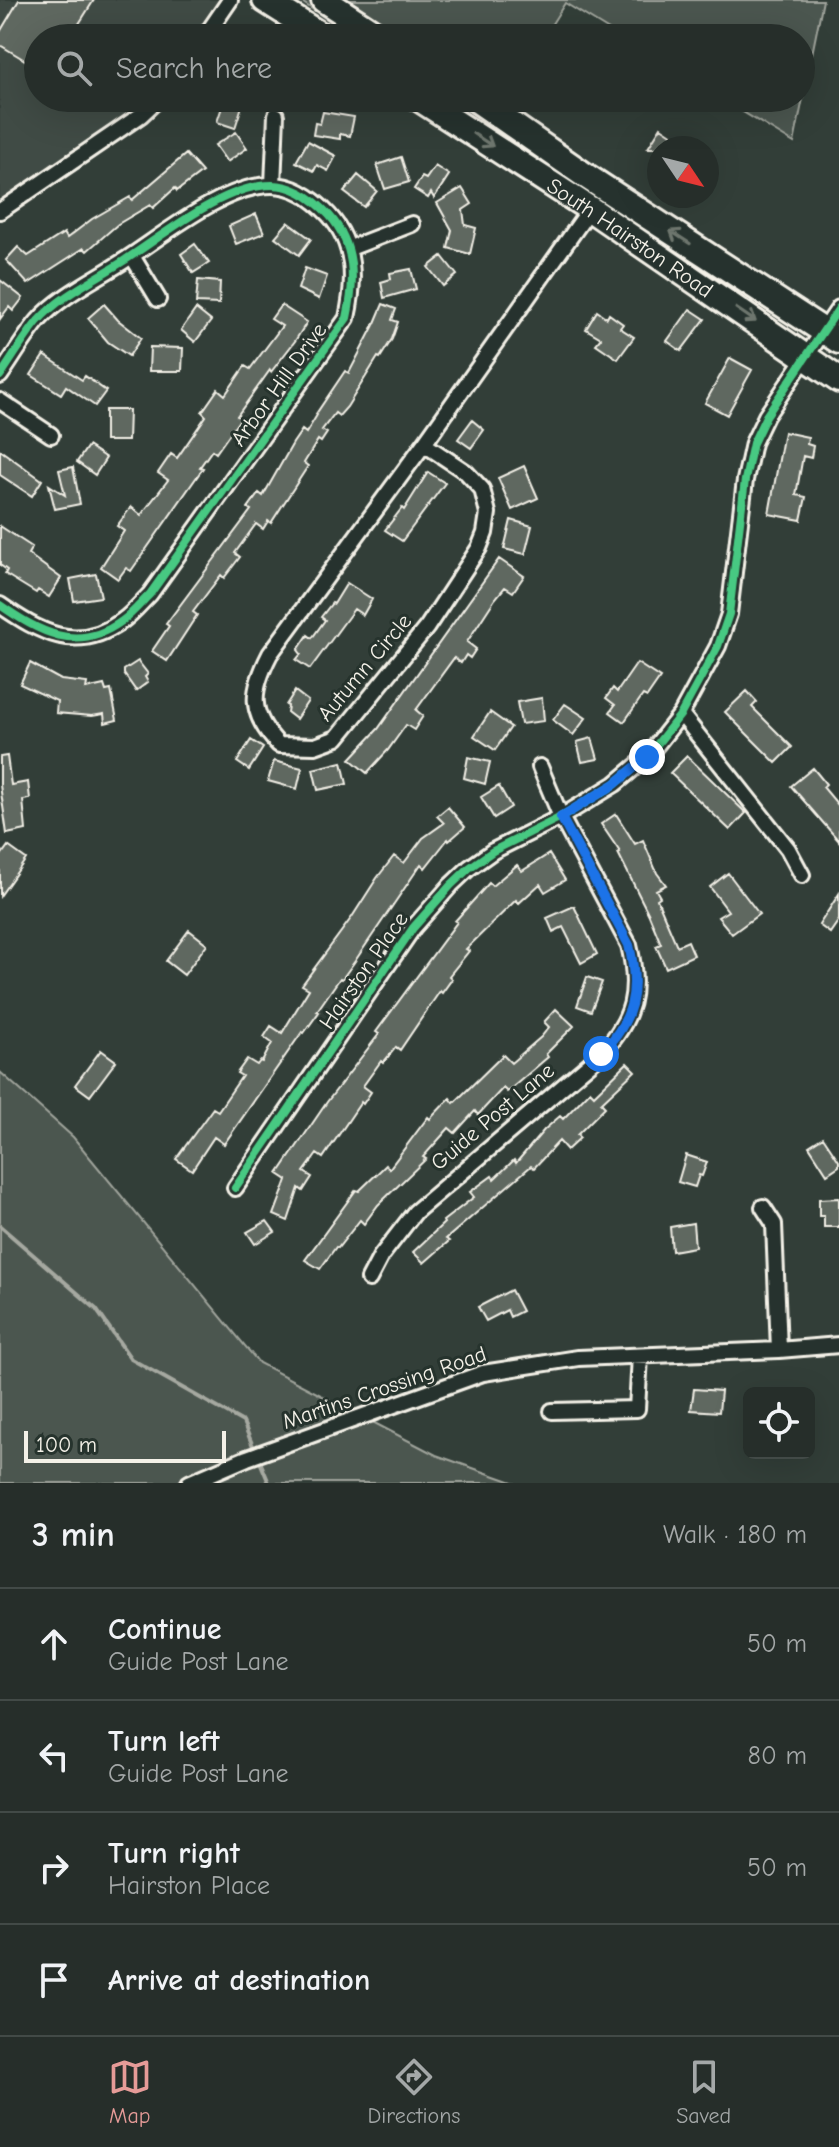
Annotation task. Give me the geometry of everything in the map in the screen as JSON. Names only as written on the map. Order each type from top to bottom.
[{"type":"main road","points":[[265,0],[303,24]]},
{"type":"main road","points":[[324,0],[361,24]]},
{"type":"main road","name":"South Hairston Road","points":[[440,112],[590,209],[839,380]]},
{"type":"main road","name":"South Hairston Road","points":[[494,112],[831,336]]},
{"type":"street","points":[[214,24],[230,0]]},
{"type":"street","points":[[0,211],[144,112]]},
{"type":"street","points":[[0,376],[38,321],[60,301],[187,218],[242,190],[273,185],[276,115]]},
{"type":"street","name":"Arbor Hill Drive","points":[[0,605],[35,629],[68,638],[98,634],[122,621],[150,594],[347,318],[353,290],[350,248],[334,220],[317,202],[301,192],[273,185]]},
{"type":"street","name":"Autumn Circle","points":[[424,444],[466,472],[482,489],[488,513],[479,548],[427,627],[337,738],[315,746],[279,745],[266,732],[255,702],[256,682],[270,654],[424,444],[590,209]]},
{"type":"street","points":[[350,248],[412,224]]},
{"type":"street","points":[[132,256],[158,299]]},
{"type":"street","name":"Hairston Place","points":[[235,1188],[413,928],[451,885],[493,851],[561,817],[615,784],[647,757],[681,714],[718,646],[729,614],[743,493],[753,443],[766,416],[806,356],[831,336],[839,308]]},
{"type":"street","points":[[0,401],[51,435]]},
{"type":"street","points":[[681,714],[788,849],[802,875]]},
{"type":"street","name":"Guide Post Lane","points":[[369,1279],[381,1256],[415,1212],[601,1054],[619,1034],[631,1010],[634,966],[629,945],[561,817],[540,767]]},
{"type":"street","points":[[763,1207],[774,1224],[779,1350]]},
{"type":"street","name":"Martins Crossing Road","points":[[189,1483],[247,1458],[483,1373],[578,1358],[839,1345]]},
{"type":"street","points":[[552,1411],[637,1409],[640,1356]]},
{"type":"shaded area","points":[[0,0],[230,0],[210,24],[24,24],[24,112],[138,112],[13,211],[0,200]]},
{"type":"shaded area","points":[[299,0],[823,0],[815,39],[815,24],[599,24],[565,3],[552,24],[334,24]]},
{"type":"shaded area","points":[[743,112],[800,112],[794,143]]},
{"type":"shaded area","points":[[0,1072],[73,1137],[259,1363],[436,1455],[515,1483],[0,1483]]},
{"type":"building","points":[[19,0],[94,0],[79,24],[24,24],[24,60],[0,45],[0,32]]},
{"type":"building","points":[[220,112],[240,112],[235,128],[217,122]]},
{"type":"building","points":[[323,112],[354,117],[350,136],[340,134],[340,139],[313,135],[315,123],[320,124]]},
{"type":"building","points":[[661,127],[674,136],[655,136]]},
{"type":"building","points":[[236,132],[247,148],[227,162],[215,145]]},
{"type":"building","points":[[308,141],[336,156],[328,171],[317,165],[314,171],[296,162]]},
{"type":"building","points":[[186,154],[202,172],[177,191],[175,188],[153,208],[150,205],[118,224],[87,251],[84,248],[28,284],[6,260],[18,247],[28,256],[64,233],[67,238],[130,197],[132,200]]},
{"type":"building","points":[[401,157],[409,182],[385,189],[377,165]]},
{"type":"building","points":[[435,166],[449,175],[434,198],[431,193],[428,198],[414,189]]},
{"type":"building","points":[[358,175],[377,191],[364,207],[344,192]]},
{"type":"building","points":[[462,188],[472,204],[463,210],[465,225],[476,228],[470,254],[448,248],[452,230],[437,203]]},
{"type":"building","points":[[256,214],[264,233],[236,244],[229,226]]},
{"type":"building","points":[[288,222],[311,239],[299,255],[275,237]]},
{"type":"building","points":[[195,244],[209,263],[193,273],[181,254]]},
{"type":"building","points":[[442,256],[457,275],[443,286],[428,267]]},
{"type":"building","points":[[305,268],[327,276],[319,299],[298,289]]},
{"type":"building","points":[[411,269],[416,289],[384,298],[381,282],[391,279],[390,273]]},
{"type":"building","points":[[0,280],[23,298],[13,311],[9,307],[0,319]]},
{"type":"building","points":[[198,280],[220,282],[219,304],[196,303]]},
{"type":"building","points":[[104,304],[141,338],[129,356],[108,342],[88,318]]},
{"type":"building","points":[[383,304],[396,309],[392,320],[398,322],[392,339],[347,407],[339,416],[335,413],[322,430],[327,433],[321,442],[318,440],[304,463],[308,466],[271,523],[268,521],[263,529],[256,524],[235,553],[240,557],[224,578],[221,575],[193,612],[197,615],[167,661],[152,651],[169,626],[166,624],[251,510],[248,508],[259,493],[263,496],[293,443],[302,430],[306,433],[345,371],[349,373]]},
{"type":"building","points":[[281,305],[307,322],[237,416],[240,419],[216,453],[212,450],[200,467],[203,468],[131,571],[126,568],[118,579],[101,567],[124,531],[117,526],[131,507],[141,515],[168,480],[158,473],[171,454],[177,458],[206,416],[202,412],[218,389],[225,395],[245,366],[250,369],[282,326],[271,319]]},
{"type":"building","points":[[196,309],[211,321],[195,342],[181,330]]},
{"type":"building","points":[[690,309],[705,319],[681,351],[667,341]]},
{"type":"building","points":[[597,311],[607,318],[609,314],[623,324],[620,328],[634,337],[618,359],[596,344],[601,338],[586,329]]},
{"type":"building","points":[[150,347],[183,348],[182,371],[149,371]]},
{"type":"building","points":[[44,355],[82,380],[85,376],[106,391],[95,406],[66,386],[61,394],[31,375]]},
{"type":"building","points":[[730,358],[752,370],[727,415],[705,403]]},
{"type":"building","points":[[105,410],[129,410],[128,441],[105,441]]},
{"type":"building","points":[[472,420],[484,430],[471,448],[458,439]]},
{"type":"building","points":[[784,432],[808,437],[807,444],[813,446],[811,458],[803,456],[796,495],[806,497],[801,520],[769,514]]},
{"type":"building","points":[[88,446],[106,458],[95,475],[77,462]]},
{"type":"building","points":[[0,450],[42,480],[32,496],[0,475]]},
{"type":"building","points":[[524,466],[538,498],[512,510],[498,478]]},
{"type":"building","points":[[73,467],[80,504],[55,509],[49,485],[65,495],[59,470]]},
{"type":"building","points":[[428,472],[445,483],[402,541],[385,530],[402,508],[404,510]]},
{"type":"building","points":[[511,520],[532,526],[525,554],[504,549]]},
{"type":"building","points":[[0,526],[32,547],[28,554],[61,578],[49,597],[38,590],[36,593],[5,574],[7,570],[0,565]]},
{"type":"building","points":[[499,559],[524,576],[513,592],[505,587],[495,599],[467,642],[476,649],[470,658],[466,655],[461,663],[454,658],[416,710],[423,716],[414,730],[406,725],[367,773],[350,759],[378,729]]},
{"type":"building","points":[[96,574],[101,597],[74,601],[70,579]]},
{"type":"building","points":[[347,583],[372,599],[363,615],[354,609],[310,669],[296,660],[301,654],[298,650],[308,635],[312,638],[325,620],[321,617],[334,604]]},
{"type":"building","points":[[138,661],[148,674],[145,677],[148,682],[136,691],[124,670]]},
{"type":"building","points":[[30,663],[61,680],[87,683],[86,689],[104,685],[106,691],[111,690],[117,720],[105,723],[104,714],[56,713],[57,701],[20,684]]},
{"type":"building","points":[[637,663],[660,678],[624,722],[610,712],[615,705],[606,698],[613,688],[617,692]]},
{"type":"building","points":[[295,691],[308,701],[296,719],[287,712],[286,705]]},
{"type":"building","points":[[747,691],[757,702],[752,707],[792,747],[776,763],[725,712]]},
{"type":"building","points":[[542,698],[544,721],[521,724],[517,702]]},
{"type":"building","points":[[565,704],[586,718],[573,735],[553,720]]},
{"type":"building","points":[[490,712],[511,727],[495,750],[474,736]]},
{"type":"building","points":[[592,738],[598,759],[582,762],[577,742]]},
{"type":"building","points":[[251,740],[263,748],[249,770],[237,762]]},
{"type":"building","points":[[7,756],[11,785],[28,782],[30,799],[23,800],[26,830],[7,834],[0,785],[0,757]]},
{"type":"building","points":[[687,756],[746,813],[730,830],[670,773]]},
{"type":"building","points":[[468,757],[490,762],[485,784],[464,778]]},
{"type":"building","points":[[274,761],[302,768],[297,789],[268,781]]},
{"type":"building","points":[[342,762],[347,784],[318,790],[313,769]]},
{"type":"building","points":[[813,768],[826,784],[823,787],[839,806],[839,841],[791,786]]},
{"type":"building","points":[[499,786],[511,807],[494,818],[481,797]]},
{"type":"building","points":[[448,807],[465,827],[448,839],[425,868],[421,864],[224,1144],[214,1137],[192,1170],[176,1159],[213,1108],[218,1111],[242,1076],[237,1073],[247,1059],[257,1065],[262,1062],[272,1043],[264,1037],[271,1026],[282,1033],[309,989],[302,985],[394,856],[404,863],[423,838],[444,823],[437,816]]},
{"type":"building","points":[[616,814],[635,844],[643,840],[657,873],[666,885],[656,890],[660,897],[657,899],[677,946],[688,941],[694,955],[666,968],[656,946],[661,944],[649,915],[620,852],[601,824]]},
{"type":"building","points":[[8,846],[26,859],[0,896],[0,857]]},
{"type":"building","points":[[549,854],[565,880],[545,892],[540,884],[519,903],[516,900],[466,949],[469,951],[449,976],[452,979],[442,993],[440,991],[400,1050],[396,1047],[383,1063],[381,1061],[363,1086],[371,1092],[363,1104],[361,1102],[323,1158],[317,1154],[304,1172],[312,1177],[303,1191],[299,1188],[288,1221],[274,1215],[287,1180],[278,1174],[379,1034],[376,1032],[455,921],[489,883],[492,886],[517,865],[522,871]]},
{"type":"building","points":[[728,873],[759,914],[732,934],[718,917],[728,911],[710,887]]},
{"type":"building","points":[[839,894],[839,920],[830,933],[819,925]]},
{"type":"building","points":[[574,906],[597,954],[581,963],[563,927],[553,932],[547,918]]},
{"type":"building","points":[[189,930],[207,944],[184,975],[166,961]]},
{"type":"building","points":[[587,977],[602,982],[591,1011],[577,1006]]},
{"type":"building","points":[[556,1009],[574,1026],[546,1054],[548,1057],[507,1092],[503,1088],[478,1115],[475,1111],[455,1133],[449,1128],[423,1157],[426,1159],[378,1205],[364,1224],[360,1220],[320,1269],[305,1260],[356,1190],[359,1191],[386,1165],[389,1169],[428,1117],[430,1119],[450,1098],[454,1103],[503,1055],[511,1063],[541,1037],[549,1027],[544,1022]]},
{"type":"building","points":[[101,1050],[116,1061],[90,1096],[75,1085]]},
{"type":"building","points":[[627,1063],[635,1071],[601,1103],[605,1107],[577,1135],[580,1138],[567,1150],[559,1141],[534,1168],[531,1166],[446,1239],[449,1241],[424,1263],[413,1252],[443,1221],[474,1197],[470,1192],[492,1176],[494,1179],[514,1160],[516,1163],[544,1130],[560,1116],[563,1119],[590,1091],[594,1095]]},
{"type":"building","points":[[823,1137],[839,1161],[839,1166],[827,1174],[809,1146]]},
{"type":"building","points":[[686,1155],[707,1162],[695,1187],[678,1182]]},
{"type":"building","points":[[839,1198],[839,1227],[824,1227],[824,1216],[819,1216],[819,1199]]},
{"type":"building","points":[[267,1221],[275,1232],[255,1244],[247,1232]]},
{"type":"building","points":[[693,1223],[695,1247],[672,1251],[670,1227]]},
{"type":"building","points":[[511,1290],[522,1311],[510,1317],[507,1310],[486,1321],[478,1307]]},
{"type":"building","points":[[694,1389],[721,1391],[719,1412],[691,1410]]},
{"type":"waterway","points":[[0,1226],[96,1309],[131,1359],[243,1422],[255,1451]]},
{"type":"waterway","points":[[259,1459],[269,1483]]},
{"type":"cycle path","points":[[0,376],[33,328],[56,304],[194,214],[234,193],[272,185],[296,190],[329,215],[349,251],[352,277],[347,318],[150,594],[126,618],[105,631],[74,638],[44,631],[0,605]]},
{"type":"cycle path","points":[[235,1188],[413,928],[451,885],[493,851],[561,817],[615,784],[647,757],[681,714],[718,646],[729,614],[745,480],[753,443],[766,416],[839,308]]},
{"type":"route","points":[[601,1054],[619,1034],[631,1010],[634,966],[629,945],[561,817],[615,784],[647,757]]}]
